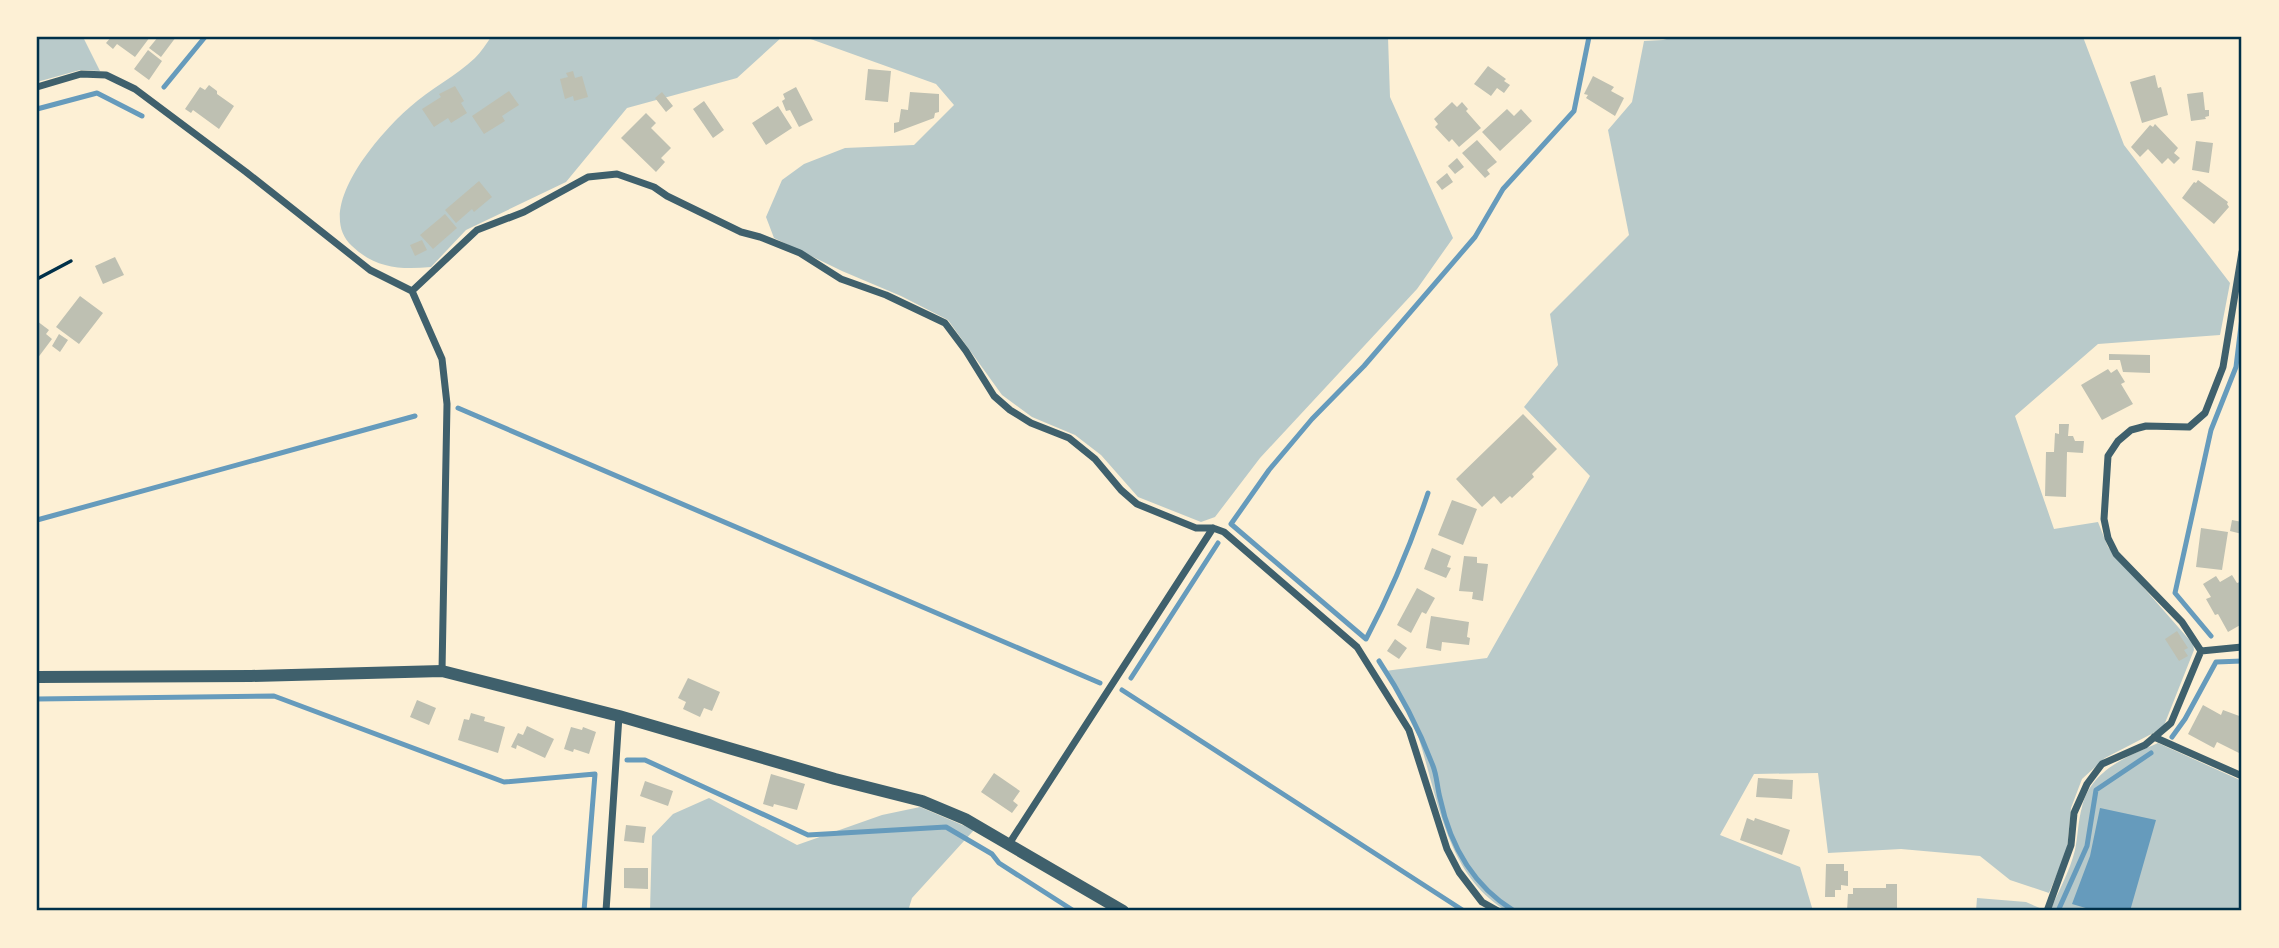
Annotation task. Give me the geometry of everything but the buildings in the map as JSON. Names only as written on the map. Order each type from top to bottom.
[{"type":"street","points":[[37,87],[81,74],[106,75],[135,89],[246,172],[370,271],[412,291],[442,359],[447,404],[442,671]]},
{"type":"street","points":[[412,291],[477,230],[524,212],[588,177],[617,174],[654,187],[741,232],[800,253],[841,279],[886,295],[945,323],[994,396],[1010,410],[1031,423],[1069,438],[1095,459],[1121,490],[1137,504],[1196,528],[1213,528],[1224,532],[1357,648],[1409,730],[1447,849],[1459,872],[1482,902],[1498,911]]},
{"type":"street","points":[[2201,651],[2182,622],[2116,554],[2108,538],[2104,519],[2108,456],[2118,441],[2131,430],[2146,426],[2189,427],[2205,413],[2223,367],[2242,252]]},
{"type":"street","points":[[1009,844],[1213,528]]},
{"type":"street","points":[[2201,651],[2242,647]]},
{"type":"street","points":[[2047,911],[2071,845],[2074,813],[2087,784],[2102,764],[2145,745],[2171,723],[2201,651]]},
{"type":"street","points":[[37,677],[265,676],[442,671],[620,716],[835,779],[922,801],[965,819],[1122,911]]},
{"type":"street","points":[[606,911],[620,716]]},
{"type":"street","points":[[2154,737],[2242,776]]},
{"type":"path","points":[[37,279],[71,261]]},
{"type":"shaded area","points":[[37,37],[83,37],[100,71],[80,70],[37,82]]},
{"type":"shaded area","points":[[491,37],[782,37],[737,78],[627,108],[566,182],[466,230],[431,267],[388,266],[370,259],[352,246],[342,230],[340,212],[345,192],[355,172],[368,152],[398,119],[418,100],[468,65]]},
{"type":"shaded area","points":[[805,37],[1388,37],[1390,97],[1453,238],[1417,289],[1260,458],[1215,517],[1201,522],[1138,497],[1101,455],[1075,435],[1032,417],[1002,395],[948,320],[774,238],[766,217],[782,180],[804,164],[845,148],[914,145],[954,105],[936,84]]},
{"type":"shaded area","points":[[1674,37],[2083,37],[2124,145],[2230,283],[2220,335],[2098,344],[2015,416],[2054,529],[2098,522],[2108,547],[2193,644],[2194,650],[2163,728],[2105,758],[2082,779],[2071,808],[2067,850],[2049,893],[2010,880],[1980,856],[1901,849],[1828,853],[1818,773],[1754,774],[1720,835],[1800,867],[1813,911],[1507,911],[1486,896],[1457,855],[1438,807],[1414,725],[1385,671],[1487,658],[1590,476],[1524,407],[1558,365],[1550,314],[1629,235],[1608,130],[1632,102],[1644,41]]},
{"type":"shaded area","points":[[2158,743],[2242,781],[2242,911],[2050,911],[2073,858],[2082,807],[2093,783],[2111,766]]},
{"type":"shaded area","points":[[709,798],[797,845],[882,815],[920,807],[974,830],[912,898],[908,911],[650,911],[652,836],[673,814]]},
{"type":"shaded area","points":[[1977,898],[2026,902],[2042,909],[1976,911]]},
{"type":"water","points":[[2100,808],[2156,820],[2130,911],[2096,911],[2072,904],[2090,856]]},
{"type":"waterway","points":[[164,87],[205,37]]},
{"type":"waterway","points":[[1428,493],[1400,568],[1366,639],[1231,524],[1269,470],[1312,419],[1364,366],[1475,237],[1503,189],[1574,111],[1589,37]]},
{"type":"waterway","points":[[37,109],[97,93],[142,116]]},
{"type":"waterway","points":[[2211,636],[2175,593],[2211,430],[2236,367],[2242,317]]},
{"type":"waterway","points":[[458,408],[1100,683]]},
{"type":"waterway","points":[[37,520],[415,416]]},
{"type":"waterway","points":[[1131,678],[1218,543]]},
{"type":"waterway","points":[[1379,661],[1395,686],[1428,752],[1444,815],[1457,848],[1486,889],[1514,911]]},
{"type":"waterway","points":[[2172,737],[2185,719],[2216,662],[2242,661]]},
{"type":"waterway","points":[[1122,690],[1464,911]]},
{"type":"waterway","points":[[37,699],[274,696],[504,782],[595,774],[584,911]]},
{"type":"waterway","points":[[2058,911],[2087,846],[2096,790],[2151,753]]},
{"type":"waterway","points":[[627,760],[645,760],[808,835],[946,827],[992,854],[999,863],[1074,911]]}]
